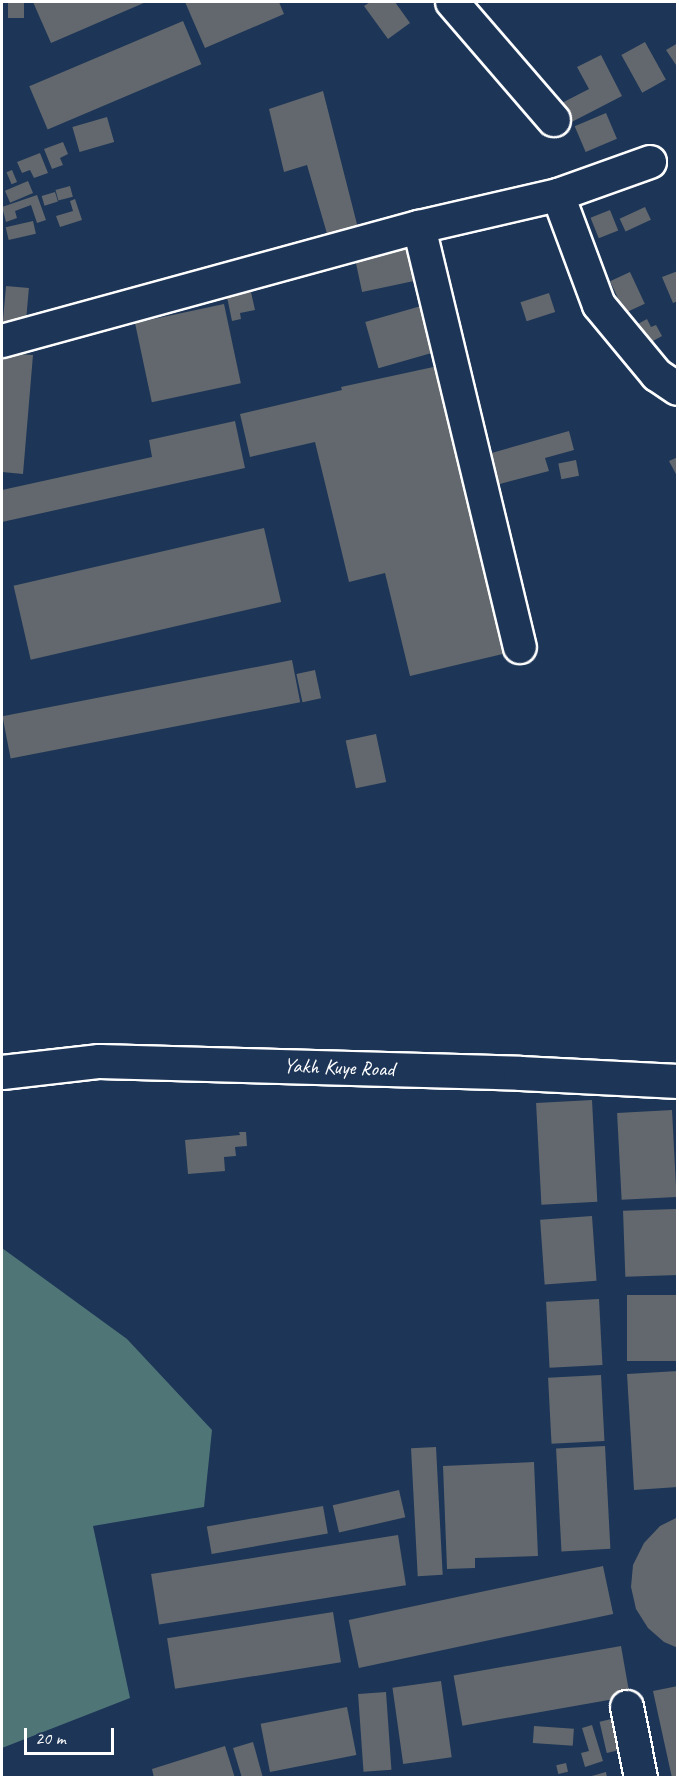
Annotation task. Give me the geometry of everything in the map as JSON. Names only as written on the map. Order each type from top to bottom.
[{"type":"main road","name":"Yakh Kuye Road","points":[[2,1072],[99,1061],[519,1073],[678,1081]]},
{"type":"street","points":[[452,2],[554,120]]},
{"type":"street","points":[[2,341],[418,227],[558,195],[650,162]]},
{"type":"street","points":[[558,195],[599,305],[657,375],[678,389]]},
{"type":"street","points":[[418,227],[520,647]]},
{"type":"street","points":[[627,1707],[641,1778]]},
{"type":"green space","points":[[2,1248],[127,1339],[212,1430],[204,1507],[93,1526],[130,1698],[2,1748]]},
{"type":"building","points":[[8,2],[24,2],[24,18],[8,18]]},
{"type":"building","points":[[33,2],[146,2],[51,43]]},
{"type":"building","points":[[185,2],[279,2],[284,14],[205,48]]},
{"type":"building","points":[[370,2],[395,2],[410,23],[388,39],[364,6]]},
{"type":"building","points":[[183,21],[201,64],[48,130],[29,86]]},
{"type":"building","points":[[645,42],[666,80],[642,93],[621,55]]},
{"type":"building","points":[[678,43],[678,64],[676,65],[666,50]]},
{"type":"building","points":[[601,55],[622,96],[562,127],[552,108],[589,89],[577,67]]},
{"type":"building","points":[[323,91],[360,236],[330,244],[307,165],[284,172],[269,109]]},
{"type":"building","points":[[606,113],[617,139],[586,152],[575,126]]},
{"type":"building","points":[[107,117],[114,142],[80,152],[72,127]]},
{"type":"building","points":[[63,142],[68,154],[60,158],[63,165],[52,169],[44,149]]},
{"type":"building","points":[[40,153],[48,173],[34,178],[30,170],[22,173],[17,162]]},
{"type":"building","points":[[12,170],[17,182],[12,184],[6,172]]},
{"type":"building","points":[[28,181],[33,193],[10,203],[5,191]]},
{"type":"building","points":[[70,186],[73,197],[58,201],[56,190]]},
{"type":"building","points":[[55,192],[58,202],[45,206],[42,196]]},
{"type":"building","points":[[37,195],[46,220],[37,223],[31,205],[15,211],[17,218],[6,222],[2,207]]},
{"type":"building","points":[[75,199],[82,220],[60,227],[56,216],[73,211],[70,201]]},
{"type":"building","points":[[645,207],[651,220],[626,232],[620,219]]},
{"type":"building","points":[[610,210],[618,230],[599,238],[591,218]]},
{"type":"building","points":[[33,221],[36,234],[9,240],[6,227]]},
{"type":"building","points":[[405,239],[414,281],[362,292],[353,250]]},
{"type":"building","points":[[678,271],[678,301],[673,303],[662,277]]},
{"type":"building","points":[[630,272],[645,304],[625,313],[610,281]]},
{"type":"building","points":[[6,286],[29,288],[26,327],[3,325]]},
{"type":"building","points":[[251,292],[255,310],[240,313],[241,319],[232,321],[227,297]]},
{"type":"building","points":[[549,293],[555,312],[527,321],[520,302]]},
{"type":"building","points":[[224,304],[241,383],[152,402],[135,323]]},
{"type":"building","points":[[421,306],[434,352],[378,368],[365,322]]},
{"type":"building","points":[[647,319],[651,327],[656,325],[662,336],[644,346],[634,326]]},
{"type":"building","points":[[2,353],[33,355],[23,474],[2,472]]},
{"type":"building","points":[[438,366],[507,653],[410,676],[385,573],[349,582],[315,442],[250,457],[240,414],[342,390],[341,387]]},
{"type":"building","points":[[235,421],[245,468],[2,522],[2,490],[152,457],[149,440]]},
{"type":"building","points":[[569,431],[574,450],[545,458],[549,471],[496,485],[488,454]]},
{"type":"building","points":[[678,457],[678,478],[669,461]]},
{"type":"building","points":[[576,460],[579,476],[561,479],[558,463]]},
{"type":"building","points":[[264,528],[281,602],[31,660],[14,586]]},
{"type":"building","points":[[292,660],[300,702],[11,758],[2,716]]},
{"type":"building","points":[[315,670],[321,698],[302,702],[296,674]]},
{"type":"building","points":[[376,734],[386,782],[356,788],[346,740]]},
{"type":"building","points":[[592,1100],[597,1202],[541,1205],[536,1103]]},
{"type":"building","points":[[672,1110],[677,1197],[622,1200],[617,1113]]},
{"type":"building","points":[[239,1132],[246,1132],[247,1146],[235,1147],[236,1156],[224,1157],[225,1171],[188,1174],[185,1140],[240,1135]]},
{"type":"building","points":[[676,1209],[678,1275],[625,1277],[623,1211]]},
{"type":"building","points":[[592,1216],[597,1281],[545,1284],[540,1220]]},
{"type":"building","points":[[627,1295],[678,1295],[678,1361],[627,1361]]},
{"type":"building","points":[[599,1299],[602,1365],[550,1368],[546,1302]]},
{"type":"building","points":[[678,1371],[678,1487],[634,1490],[627,1374]]},
{"type":"building","points":[[601,1375],[604,1441],[552,1444],[548,1378]]},
{"type":"building","points":[[605,1446],[610,1549],[561,1551],[556,1449]]},
{"type":"building","points":[[436,1447],[443,1575],[418,1576],[411,1448]]},
{"type":"building","points":[[534,1462],[538,1556],[475,1558],[475,1568],[447,1569],[443,1466]]},
{"type":"building","points":[[399,1490],[405,1517],[339,1533],[333,1505]]},
{"type":"building","points":[[323,1506],[328,1534],[212,1554],[207,1526]]},
{"type":"building","points":[[678,1517],[678,1648],[664,1642],[648,1628],[636,1609],[631,1587],[633,1565],[644,1543],[660,1526]]},
{"type":"building","points":[[398,1535],[406,1585],[159,1624],[151,1574]]},
{"type":"building","points":[[603,1566],[613,1614],[359,1668],[349,1620]]},
{"type":"building","points":[[333,1612],[341,1662],[175,1689],[167,1638]]},
{"type":"building","points":[[621,1646],[630,1696],[462,1726],[454,1676]]},
{"type":"building","points":[[441,1681],[452,1757],[403,1764],[392,1688]]},
{"type":"building","points":[[678,1686],[678,1778],[672,1778],[653,1691]]},
{"type":"building","points":[[386,1692],[391,1770],[364,1772],[358,1694]]},
{"type":"building","points":[[347,1707],[356,1755],[270,1772],[261,1724]]},
{"type":"building","points":[[620,1717],[627,1748],[607,1753],[600,1722]]},
{"type":"building","points":[[592,1725],[603,1761],[585,1767],[581,1753],[589,1751],[582,1728]]},
{"type":"building","points":[[534,1726],[574,1729],[573,1746],[533,1743]]},
{"type":"building","points":[[253,1742],[263,1778],[242,1778],[233,1748]]},
{"type":"building","points":[[225,1746],[235,1778],[154,1778],[152,1769]]},
{"type":"building","points":[[566,1763],[568,1772],[558,1774],[556,1765]]},
{"type":"building","points":[[606,1772],[607,1778],[588,1778],[588,1777]]}]
